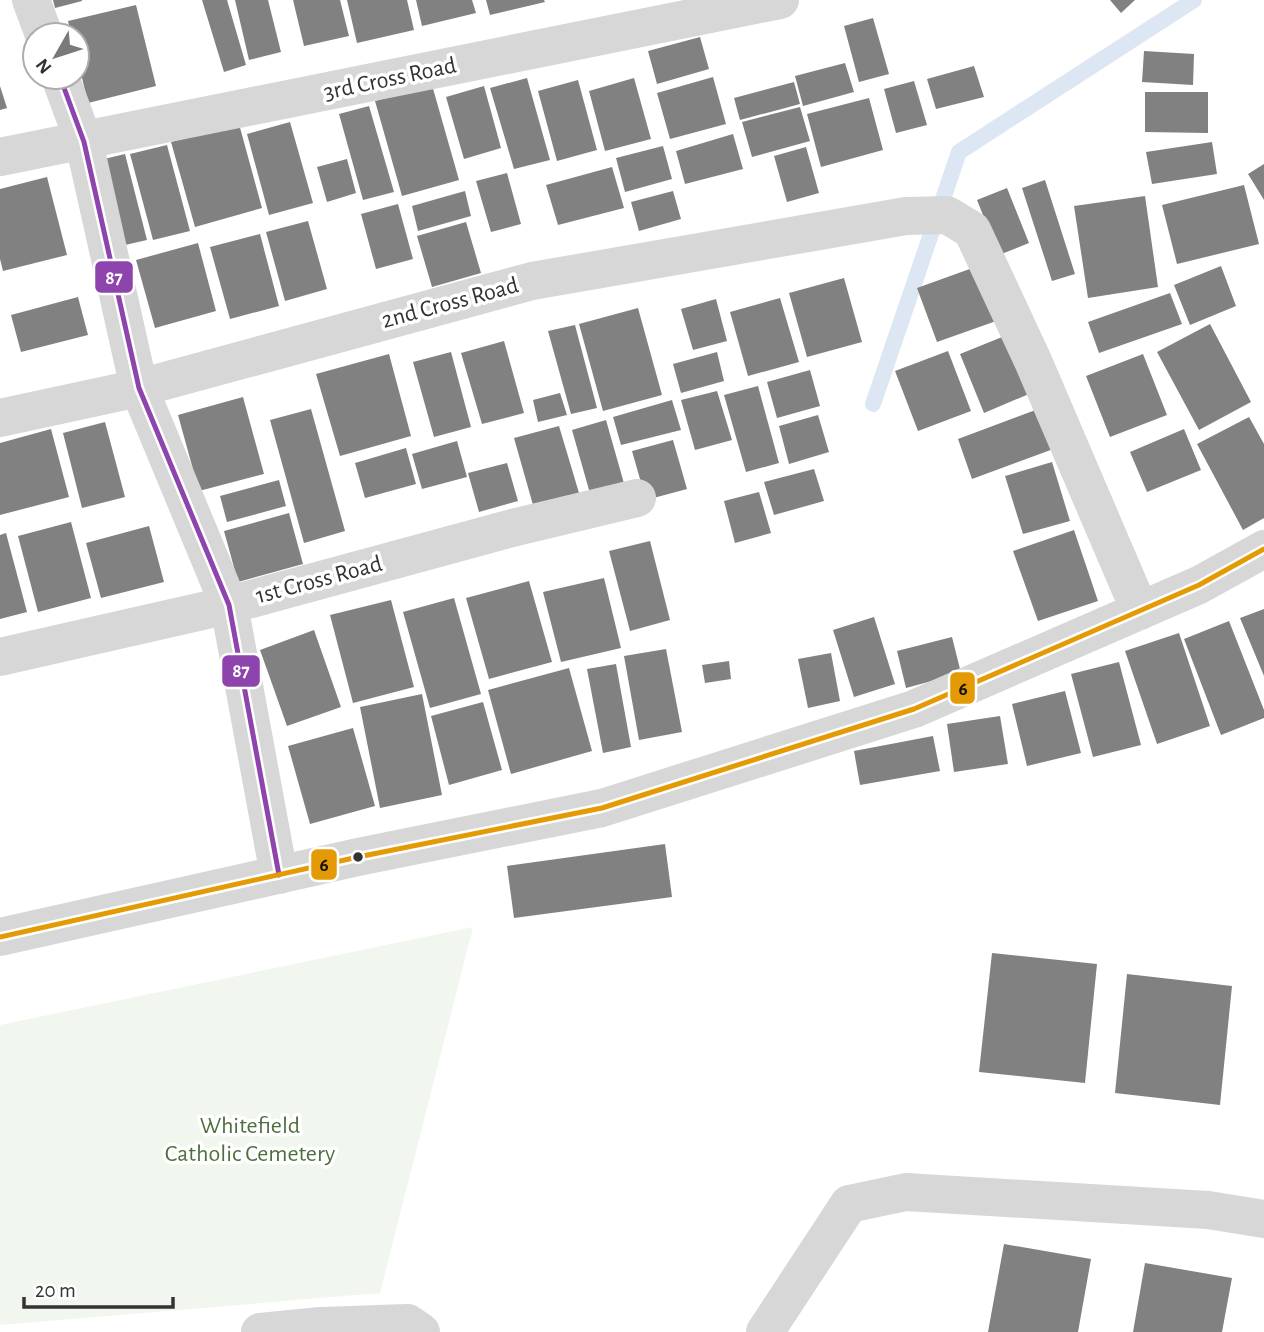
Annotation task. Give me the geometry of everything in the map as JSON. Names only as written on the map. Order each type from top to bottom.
[{"type":"street","points":[[31,0],[39,21]]},
{"type":"street","name":"3rd Cross Road","points":[[0,157],[780,0]]},
{"type":"street","points":[[65,91],[84,142],[139,388],[229,605],[279,875]]},
{"type":"street","name":"2nd Cross Road","points":[[0,418],[139,388],[532,281],[906,216],[947,215],[972,230],[1033,361],[1140,611]]},
{"type":"street","name":"1st Cross Road","points":[[0,657],[229,605],[512,528],[637,498]]},
{"type":"street","points":[[0,937],[279,875],[602,808],[915,709],[1199,585],[1264,549]]},
{"type":"street","points":[[765,1332],[849,1203],[906,1192],[1208,1210],[1264,1219]]},
{"type":"street","points":[[260,1332],[321,1326],[408,1323],[421,1332]]},
{"type":"green space","name":"Whitefield Catholic Cemetery","points":[[473,927],[380,1293],[0,1325],[0,1025]]},
{"type":"building","points":[[53,0],[82,0],[82,1],[55,8]]},
{"type":"building","points":[[202,0],[227,0],[246,65],[224,72]]},
{"type":"building","points":[[235,0],[268,0],[281,52],[249,60]]},
{"type":"building","points":[[293,0],[340,0],[349,36],[304,46]]},
{"type":"building","points":[[347,0],[407,0],[414,30],[357,43]]},
{"type":"building","points":[[416,0],[472,0],[476,13],[422,26]]},
{"type":"building","points":[[486,0],[544,0],[545,2],[490,15]]},
{"type":"building","points":[[1110,0],[1135,0],[1121,13]]},
{"type":"building","points":[[136,5],[156,86],[88,103],[85,91],[91,91],[91,21],[68,21]]},
{"type":"building","points":[[873,18],[889,74],[859,82],[844,26]]},
{"type":"building","points":[[700,37],[709,69],[657,84],[648,51]]},
{"type":"building","points":[[1144,51],[1194,54],[1193,85],[1142,82]]},
{"type":"building","points":[[845,63],[854,92],[803,106],[795,76]]},
{"type":"building","points":[[974,66],[984,97],[936,109],[927,79]]},
{"type":"building","points":[[713,77],[726,124],[670,139],[657,93]]},
{"type":"building","points":[[527,78],[550,160],[514,169],[490,88]]},
{"type":"building","points":[[634,78],[651,139],[605,151],[589,91]]},
{"type":"building","points":[[578,80],[597,150],[557,161],[538,91]]},
{"type":"building","points":[[914,81],[927,125],[896,133],[884,89]]},
{"type":"building","points":[[794,82],[800,104],[740,120],[734,98]]},
{"type":"building","points":[[432,85],[459,180],[402,196],[375,101]]},
{"type":"building","points":[[0,86],[7,108],[0,110]]},
{"type":"building","points":[[484,86],[501,148],[464,159],[446,97]]},
{"type":"building","points":[[1145,92],[1208,92],[1208,133],[1145,132]]},
{"type":"building","points":[[869,98],[883,150],[821,167],[807,114]]},
{"type":"building","points":[[369,106],[394,192],[363,200],[339,114]]},
{"type":"building","points":[[800,107],[810,141],[752,157],[742,122]]},
{"type":"building","points":[[290,122],[313,203],[269,215],[247,134]]},
{"type":"building","points":[[239,124],[262,208],[195,227],[171,142]]},
{"type":"building","points":[[733,134],[743,169],[685,184],[676,151]]},
{"type":"building","points":[[1212,142],[1217,174],[1152,184],[1146,152]]},
{"type":"building","points":[[167,145],[190,231],[153,240],[130,154]]},
{"type":"building","points":[[663,146],[672,179],[625,192],[616,158]]},
{"type":"building","points":[[806,147],[819,193],[787,202],[774,156]]},
{"type":"building","points":[[125,154],[147,240],[125,245],[104,159]]},
{"type":"building","points":[[347,159],[356,193],[327,202],[317,167]]},
{"type":"building","points":[[1264,164],[1264,200],[1248,174]]},
{"type":"building","points":[[612,167],[624,208],[558,225],[546,185]]},
{"type":"building","points":[[507,173],[521,224],[491,232],[476,181]]},
{"type":"building","points":[[47,177],[67,255],[3,271],[0,259],[0,189]]},
{"type":"building","points":[[1045,180],[1075,274],[1052,281],[1022,188]]},
{"type":"building","points":[[1244,185],[1259,244],[1177,264],[1162,205]]},
{"type":"building","points":[[1007,188],[1029,243],[999,255],[977,200]]},
{"type":"building","points":[[465,191],[471,216],[418,231],[412,206]]},
{"type":"building","points":[[673,191],[681,219],[639,231],[631,202]]},
{"type":"building","points":[[1145,196],[1158,287],[1088,298],[1074,206]]},
{"type":"building","points":[[398,204],[413,259],[376,269],[361,214]]},
{"type":"building","points":[[308,221],[327,289],[285,301],[266,232]]},
{"type":"building","points":[[466,222],[481,273],[432,287],[417,236]]},
{"type":"building","points":[[260,234],[279,306],[230,319],[210,247]]},
{"type":"building","points":[[198,243],[216,311],[155,328],[136,260]]},
{"type":"building","points":[[978,266],[999,320],[937,342],[917,288]]},
{"type":"building","points":[[1221,266],[1236,306],[1190,325],[1174,285]]},
{"type":"building","points":[[844,278],[862,342],[807,357],[789,293]]},
{"type":"building","points":[[1170,293],[1182,324],[1099,353],[1088,322]]},
{"type":"building","points":[[78,297],[88,335],[21,352],[11,315]]},
{"type":"building","points":[[780,298],[799,362],[748,376],[730,312]]},
{"type":"building","points":[[716,299],[727,341],[693,350],[681,309]]},
{"type":"building","points":[[638,308],[662,395],[603,411],[579,324]]},
{"type":"building","points":[[1210,324],[1251,402],[1199,430],[1157,352]]},
{"type":"building","points":[[575,325],[597,408],[571,414],[548,331]]},
{"type":"building","points":[[1012,333],[1036,391],[984,413],[960,354]]},
{"type":"building","points":[[504,341],[524,413],[482,424],[461,353]]},
{"type":"building","points":[[948,351],[971,411],[918,431],[895,371]]},
{"type":"building","points":[[451,352],[471,427],[434,437],[413,362]]},
{"type":"building","points":[[717,352],[724,381],[681,393],[673,364]]},
{"type":"building","points":[[389,354],[411,436],[340,456],[316,374]]},
{"type":"building","points":[[1143,354],[1167,415],[1110,437],[1086,376]]},
{"type":"building","points":[[810,370],[820,406],[777,418],[767,382]]},
{"type":"building","points":[[758,386],[779,463],[746,472],[724,395]]},
{"type":"building","points":[[717,391],[732,440],[695,450],[681,400]]},
{"type":"building","points":[[560,393],[567,415],[538,422],[533,400]]},
{"type":"building","points":[[243,397],[264,474],[199,491],[178,415]]},
{"type":"building","points":[[672,400],[681,430],[621,445],[613,417]]},
{"type":"building","points":[[1041,408],[1056,448],[972,479],[958,439]]},
{"type":"building","points":[[311,409],[345,531],[304,543],[270,420]]},
{"type":"building","points":[[818,415],[829,452],[789,464],[779,426]]},
{"type":"building","points":[[1249,417],[1264,444],[1264,518],[1243,530],[1197,444]]},
{"type":"building","points":[[606,420],[627,494],[593,504],[572,430]]},
{"type":"building","points":[[105,422],[125,497],[82,508],[63,433]]},
{"type":"building","points":[[559,426],[579,493],[533,505],[514,438]]},
{"type":"building","points":[[51,429],[69,497],[0,515],[0,443]]},
{"type":"building","points":[[1184,429],[1201,470],[1147,492],[1130,452]]},
{"type":"building","points":[[673,440],[687,489],[646,500],[632,451]]},
{"type":"building","points":[[457,441],[467,477],[422,489],[412,454]]},
{"type":"building","points":[[406,448],[416,484],[365,498],[355,463]]},
{"type":"building","points":[[1052,462],[1070,521],[1023,534],[1005,476]]},
{"type":"building","points":[[507,463],[518,501],[479,512],[468,473]]},
{"type":"building","points":[[814,469],[824,501],[774,515],[764,482]]},
{"type":"building","points":[[279,480],[286,506],[227,522],[220,496]]},
{"type":"building","points":[[759,492],[771,533],[735,543],[724,501]]},
{"type":"building","points":[[289,513],[303,564],[238,582],[224,531]]},
{"type":"building","points":[[71,522],[91,598],[38,612],[18,536]]},
{"type":"building","points":[[149,526],[164,582],[101,598],[86,543]]},
{"type":"building","points":[[1074,530],[1098,601],[1038,621],[1013,551]]},
{"type":"building","points":[[6,533],[27,612],[0,619],[0,535]]},
{"type":"building","points":[[650,541],[670,620],[630,631],[609,551]]},
{"type":"building","points":[[604,578],[621,648],[561,662],[543,592]]},
{"type":"building","points":[[529,581],[552,662],[489,679],[466,598]]},
{"type":"building","points":[[454,598],[481,694],[430,708],[403,612]]},
{"type":"building","points":[[391,600],[414,687],[353,703],[330,615]]},
{"type":"building","points":[[1264,609],[1264,676],[1240,618]]},
{"type":"building","points":[[874,617],[895,684],[854,697],[833,630]]},
{"type":"building","points":[[1229,621],[1264,710],[1264,718],[1221,735],[1184,639]]},
{"type":"building","points":[[314,630],[341,707],[287,726],[260,650]]},
{"type":"building","points":[[1179,633],[1210,726],[1157,744],[1125,651]]},
{"type":"building","points":[[952,637],[961,673],[906,688],[897,651]]},
{"type":"building","points":[[666,649],[682,732],[639,740],[624,656]]},
{"type":"building","points":[[831,653],[840,701],[808,708],[798,659]]},
{"type":"building","points":[[729,661],[731,679],[705,683],[702,665]]},
{"type":"building","points":[[1119,662],[1141,745],[1093,757],[1071,674]]},
{"type":"building","points":[[616,664],[631,747],[603,753],[587,669]]},
{"type":"building","points":[[569,668],[592,751],[511,774],[488,690]]},
{"type":"building","points":[[1065,691],[1081,753],[1027,766],[1012,704]]},
{"type":"building","points":[[422,694],[442,795],[380,808],[360,707]]},
{"type":"building","points":[[483,702],[502,770],[449,785],[431,716]]},
{"type":"building","points":[[1000,716],[1008,764],[954,772],[947,724]]},
{"type":"building","points":[[353,728],[375,806],[310,824],[288,746]]},
{"type":"building","points":[[933,736],[940,771],[860,785],[854,751]]},
{"type":"building","points":[[665,844],[672,897],[514,918],[507,866]]},
{"type":"building","points":[[992,953],[1097,964],[1085,1083],[979,1072]]},
{"type":"building","points":[[1127,974],[1232,986],[1220,1105],[1115,1093]]},
{"type":"building","points":[[1004,1244],[1091,1259],[1078,1332],[988,1332]]},
{"type":"building","points":[[1145,1263],[1232,1278],[1222,1332],[1133,1332]]},
{"type":"waterway","points":[[873,404],[959,152],[1194,0]]},
{"type":"transit line","name":"87","points":[[65,91],[84,142],[139,388],[229,605],[279,875]]},
{"type":"transit line","name":"6","points":[[0,937],[358,857],[602,808],[914,709],[1199,585],[1264,549]]}]
